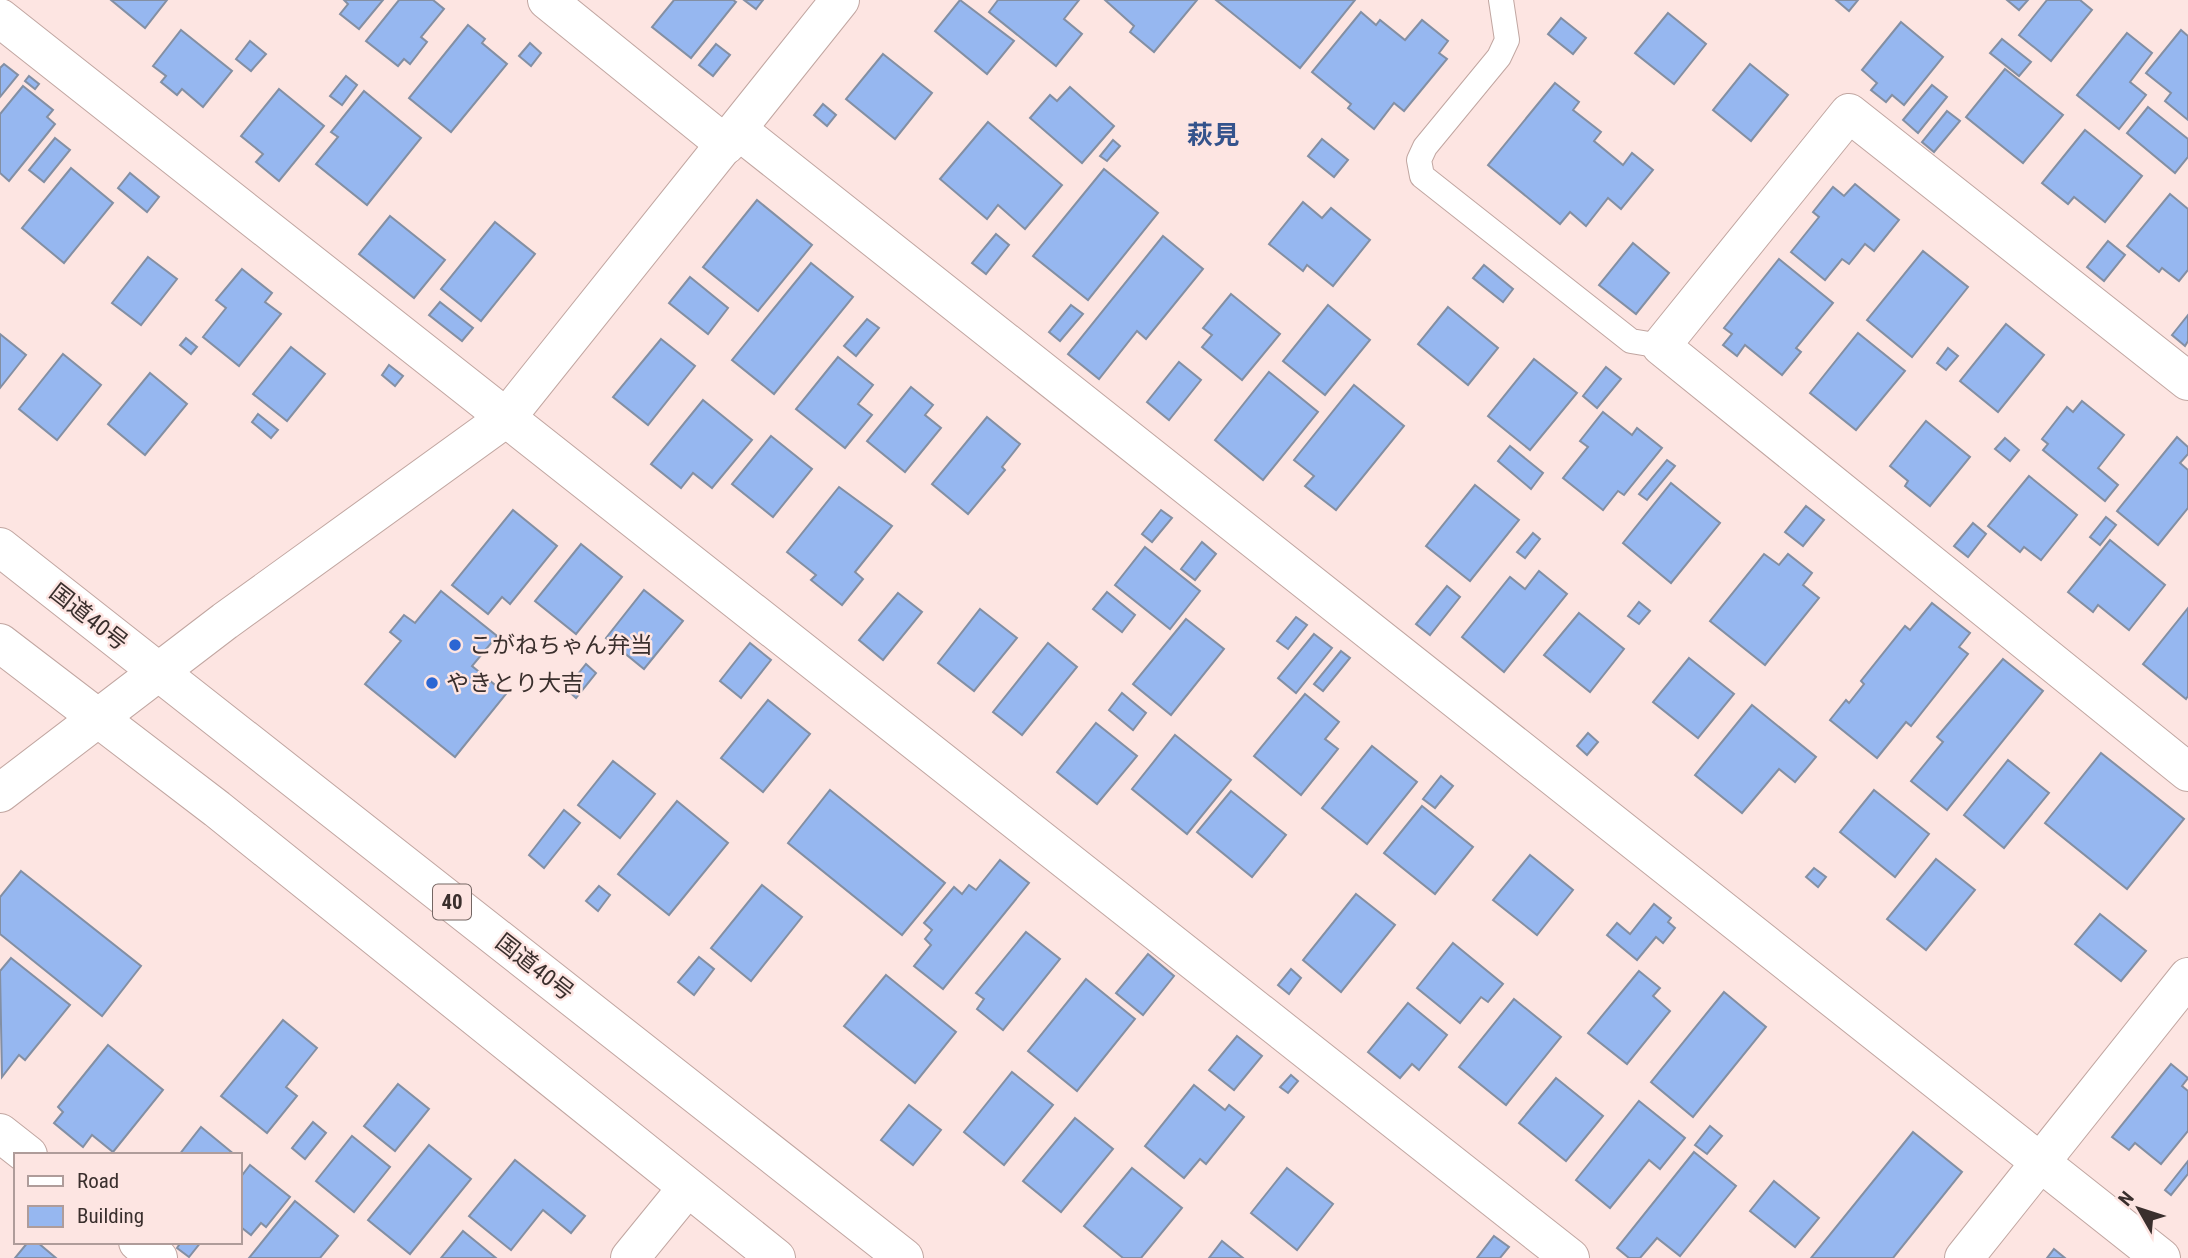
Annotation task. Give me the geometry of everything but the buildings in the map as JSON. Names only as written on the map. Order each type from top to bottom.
[{"type":"main road","points":[[547,0],[732,138],[2161,1258]]},
{"type":"main road","points":[[0,793],[159,672],[506,418],[840,0]]},
{"type":"main road","points":[[0,18],[1570,1258]]},
{"type":"main road","points":[[2188,381],[1849,113],[1661,346],[2188,772]]},
{"type":"main road","name":"国道40号","points":[[0,547],[904,1258]]},
{"type":"main road","points":[[0,643],[217,808],[776,1258]]},
{"type":"main road","points":[[1964,1258],[2188,977]]},
{"type":"main road","points":[[0,1133],[25,1153]]},
{"type":"main road","points":[[630,1258],[687,1188]]},
{"type":"main road","points":[[140,1244],[158,1258]]},
{"type":"lane","points":[[1501,0],[1507,40],[1499,57],[1425,147],[1419,160],[1422,176],[1631,341],[1661,346]]},
{"type":"place","name":"こがねちゃん弁当","points":[[455,645]]},
{"type":"place","name":"やきとり大吉","points":[[432,683]]},
{"type":"district","name":"萩見","points":[[1213,135]]}]
